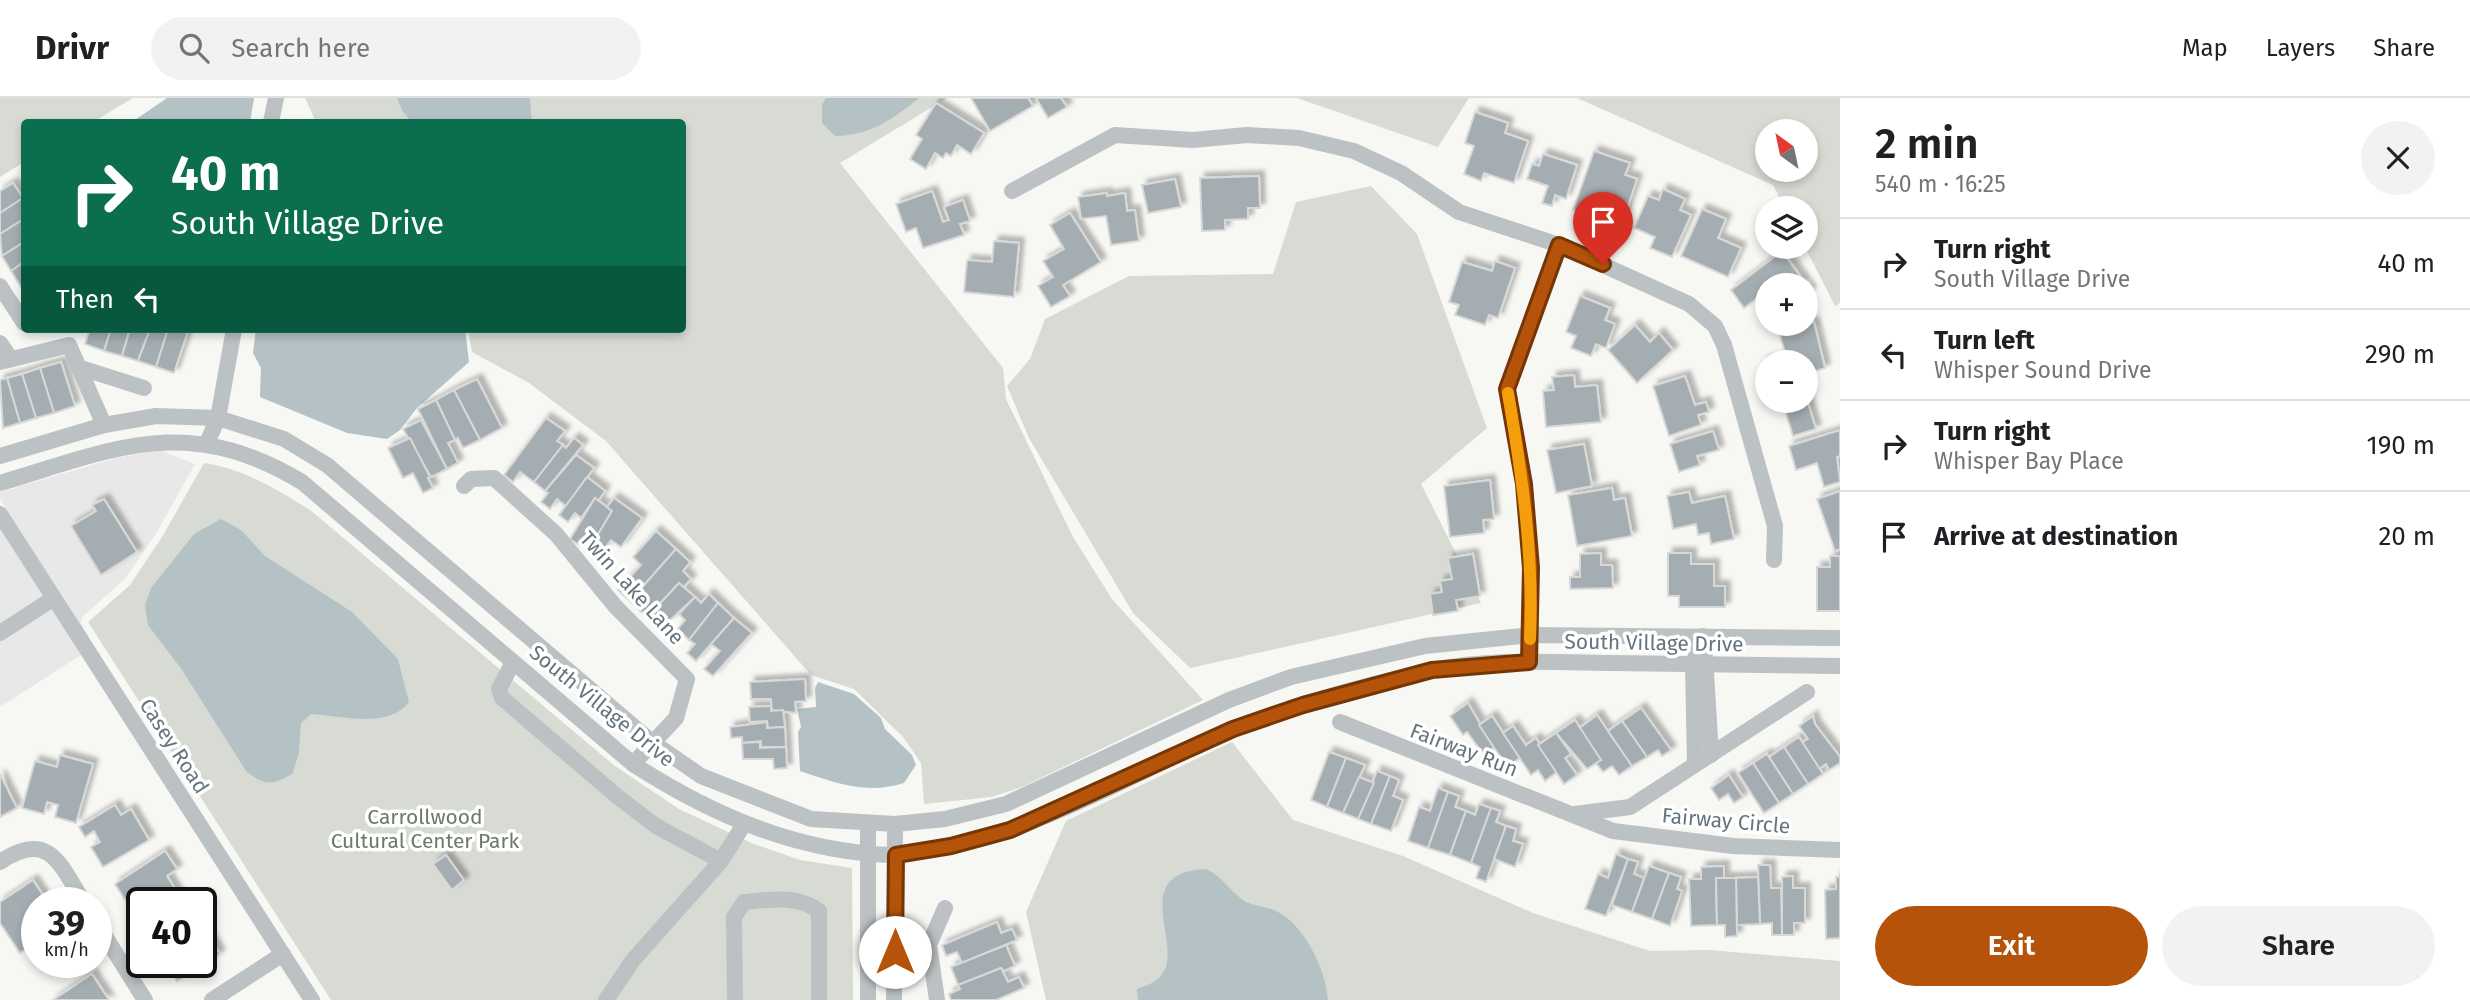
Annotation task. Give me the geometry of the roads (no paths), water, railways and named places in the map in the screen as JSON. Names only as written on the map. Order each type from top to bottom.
[{"type":"street","points":[[272,119],[276,98]]},
{"type":"street","points":[[1012,191],[1115,135],[1193,140],[1247,135],[1299,138],[1353,151],[1389,168],[1459,212],[1559,245],[1689,304],[1715,326],[1724,345],[1775,526],[1774,560]]},
{"type":"street","points":[[1529,662],[1531,568],[1524,484],[1507,389],[1559,245]]},
{"type":"street","points":[[0,286],[21,318]]},
{"type":"street","points":[[31,333],[42,350]]},
{"type":"street","points":[[207,443],[218,418],[233,333]]},
{"type":"street","points":[[0,343],[5,361],[69,345],[104,425]]},
{"type":"street","points":[[78,367],[144,388]]},
{"type":"street","name":"South Village Drive","points":[[0,456],[104,425],[156,416],[218,418],[284,439],[327,465],[652,742],[701,776],[811,819],[868,825],[945,819],[1006,804],[1229,700],[1291,677],[1425,646],[1530,635],[1840,638]]},
{"type":"street","name":"South Village Drive","points":[[0,483],[113,449],[159,441],[207,443],[270,463],[302,482],[633,764],[685,797],[744,824],[799,842],[868,853],[896,855],[951,846],[1010,830],[1233,729],[1303,705],[1432,670],[1529,662],[1840,666]]},
{"type":"street","name":"Twin Lake Lane","points":[[464,486],[471,479],[494,478],[556,534],[615,606],[687,679],[676,718],[633,764]]},
{"type":"street","name":"Casey Road","points":[[0,514],[312,1000]]},
{"type":"street","points":[[0,633],[54,598]]},
{"type":"street","points":[[1695,765],[1699,664],[1703,636]]},
{"type":"street","points":[[513,662],[500,685],[502,698],[656,826],[721,861]]},
{"type":"street","points":[[1699,664],[1711,755]]},
{"type":"street","name":"Fairway Run","points":[[1574,814],[1630,807],[1807,692]]},
{"type":"street","name":"Fairway Run","points":[[1340,722],[1613,831],[1634,832]]},
{"type":"street","name":"Fairway Circle","points":[[1630,807],[1634,832],[1733,846],[1840,850]]},
{"type":"street","points":[[606,1000],[633,960],[721,861],[744,824]]},
{"type":"street","points":[[894,1000],[895,824]]},
{"type":"street","points":[[868,825],[868,1000]]},
{"type":"street","points":[[0,862],[21,848],[42,849],[58,861],[74,887]]},
{"type":"street","points":[[735,1000],[734,917],[744,902],[789,899],[805,901],[818,911],[819,1000]]},
{"type":"street","points":[[937,1000],[929,945],[945,908]]},
{"type":"street","points":[[112,947],[145,1000]]},
{"type":"street","points":[[212,1000],[283,954]]},
{"type":"park label","name":"Carrollwood Cultural Center Park","points":[[425,829]]}]
